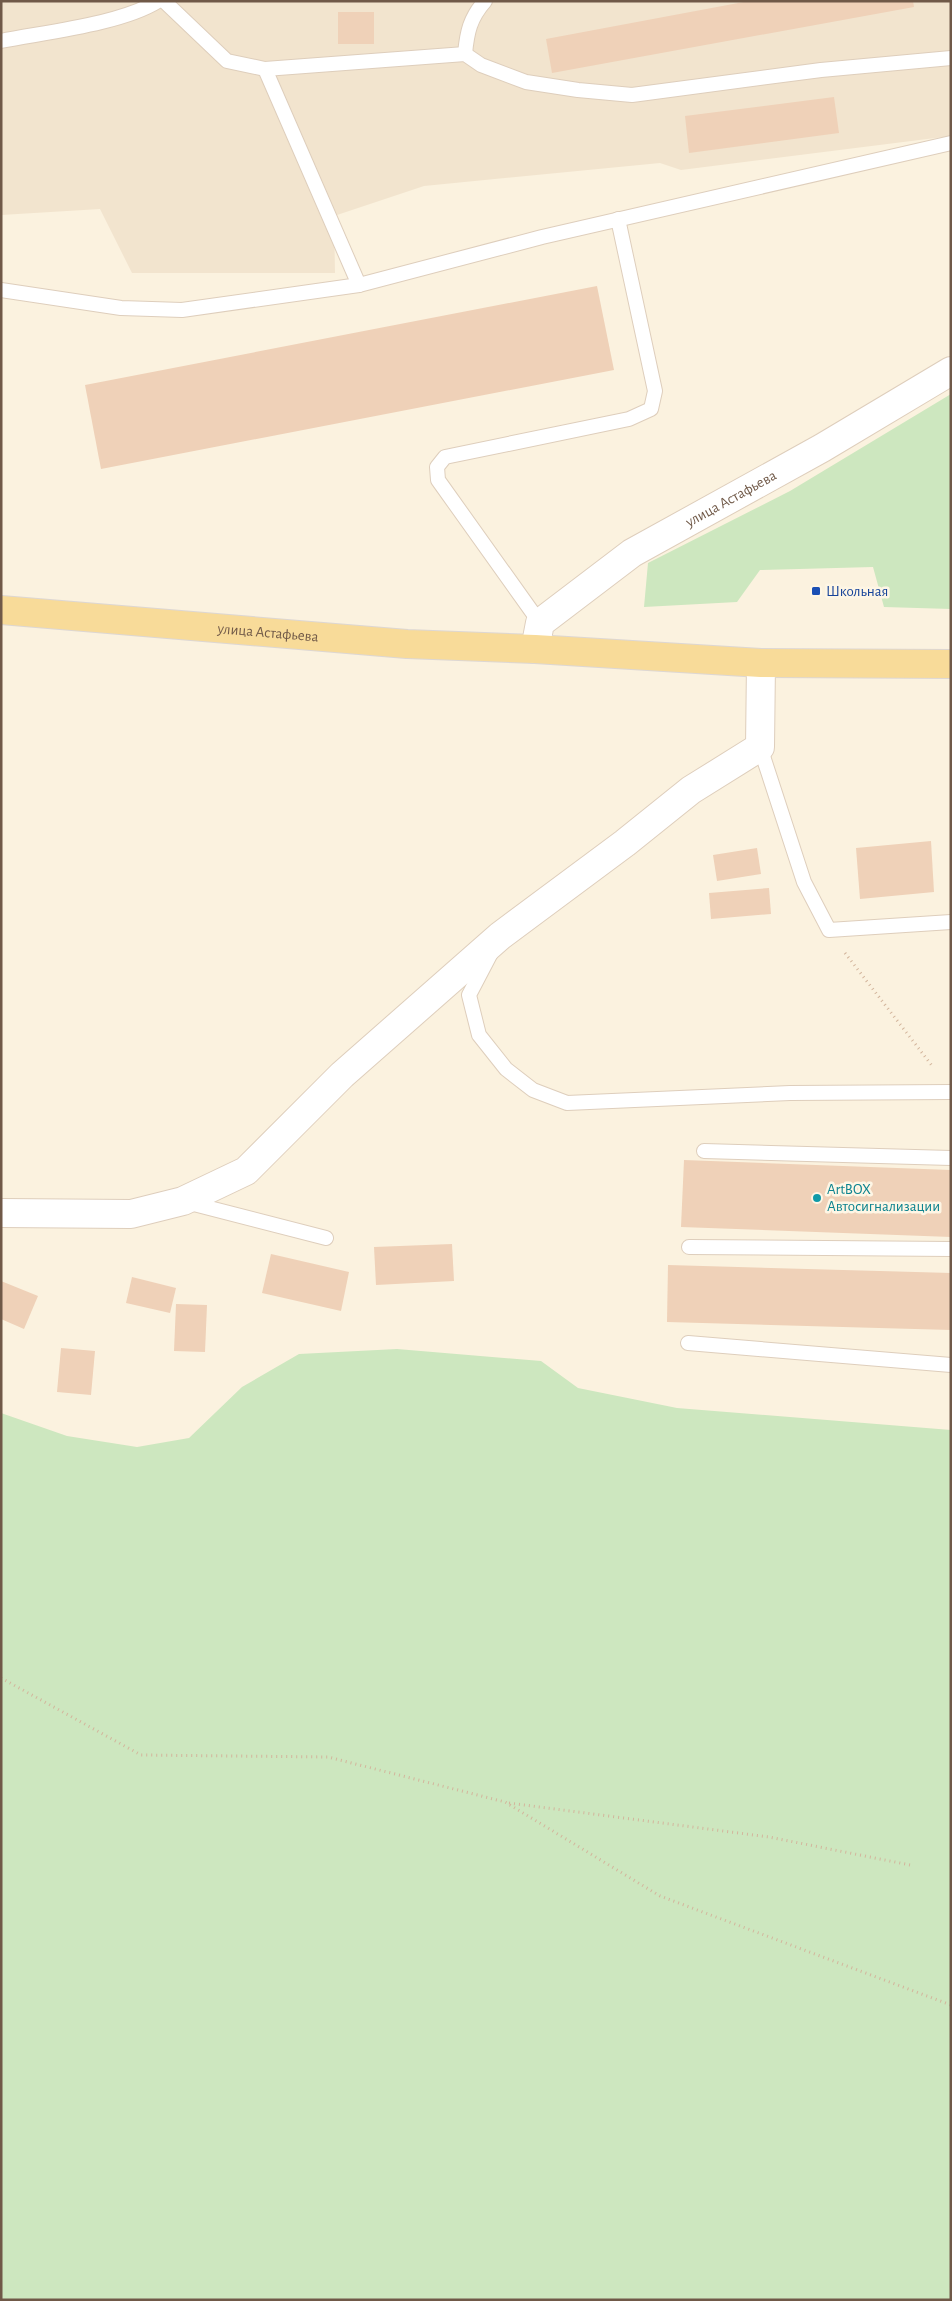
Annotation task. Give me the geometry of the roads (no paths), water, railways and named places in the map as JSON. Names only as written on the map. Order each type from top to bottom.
[{"type":"main road","name":"улица Астафьева","points":[[1,610],[406,644],[538,636],[761,663],[951,664]]},
{"type":"street","name":"улица Астафьева","points":[[538,636],[632,553],[822,448],[951,371]]},
{"type":"street","points":[[1,1213],[131,1214],[183,1201],[246,1171],[342,1075],[500,936],[625,843],[691,790],[760,747],[761,663]]},
{"type":"lane","points":[[1,40],[118,18],[143,11],[158,1]]},
{"type":"lane","points":[[164,1],[227,61],[265,69],[464,54],[480,65],[526,82],[578,90],[632,94],[821,70],[951,58]]},
{"type":"lane","points":[[464,54],[467,32],[474,14],[485,1]]},
{"type":"lane","points":[[265,69],[360,285]]},
{"type":"lane","points":[[1,290],[121,308],[182,310],[360,285],[542,237],[951,142]]},
{"type":"lane","points":[[538,636],[438,480],[437,467],[445,458],[629,419],[651,409],[655,391],[618,219]]},
{"type":"lane","points":[[760,747],[804,882],[829,930],[951,922]]},
{"type":"lane","points":[[500,936],[469,995],[479,1035],[506,1069],[533,1090],[567,1103],[790,1093],[951,1092]]},
{"type":"lane","points":[[704,1151],[951,1158]]},
{"type":"lane","points":[[183,1201],[326,1238]]},
{"type":"lane","points":[[689,1247],[951,1249]]},
{"type":"lane","points":[[688,1343],[951,1365]]},
{"type":"place","name":"Школьная","points":[[816,591]]},
{"type":"place","name":"ArtBOX Автосигнализации","points":[[817,1198]]}]
